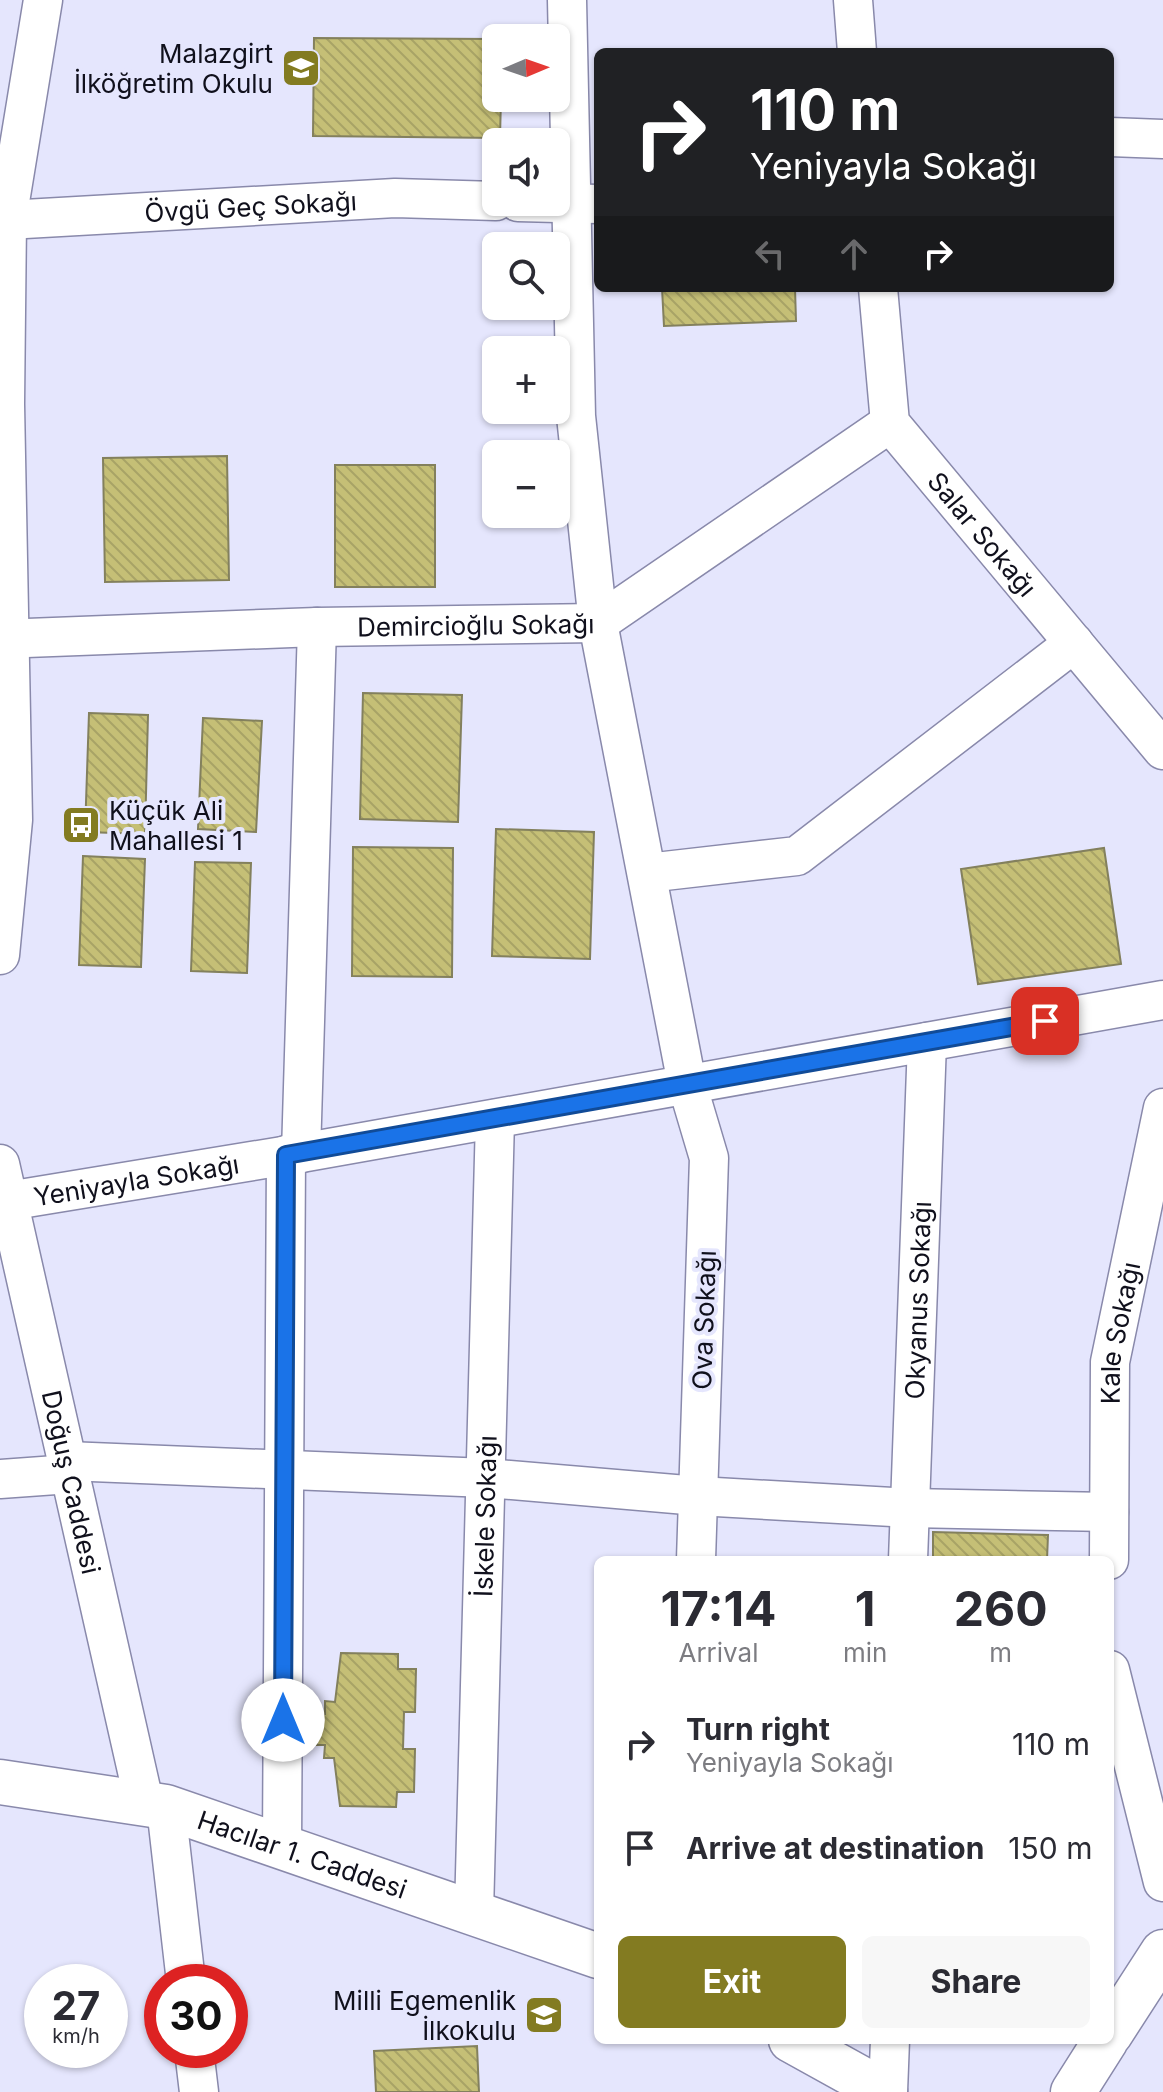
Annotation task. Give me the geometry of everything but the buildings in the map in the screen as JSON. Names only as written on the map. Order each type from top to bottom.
[{"type":"street","points":[[0,955],[13,820],[5,639],[7,220],[12,111],[43,0]]},
{"type":"street","name":"Ova Sokağı","points":[[567,0],[584,204],[576,416],[598,623],[687,1084],[709,1158],[696,1556]]},
{"type":"street","points":[[853,0],[857,48]]},
{"type":"street","points":[[1114,137],[1163,139]]},
{"type":"street","name":"Övgü Geç Sokağı","points":[[7,220],[395,198],[482,201]]},
{"type":"street","points":[[878,292],[890,423]]},
{"type":"street","name":"Demircioğlu Sokağı","points":[[5,639],[317,627],[598,623],[890,423]]},
{"type":"street","name":"Salar Sokağı","points":[[890,423],[1163,750]]},
{"type":"street","points":[[282,1845],[284,1470],[317,627]]},
{"type":"street","points":[[647,873],[797,856],[1074,643]]},
{"type":"street","name":"Yeniyayla Sokağı","points":[[3,1181],[294,1154],[1163,1000]]},
{"type":"street","name":"Okyanus Sokağı","points":[[908,1556],[927,1042]]},
{"type":"street","name":"Kale Sokağı","points":[[1109,1556],[1110,1362],[1163,1108]]},
{"type":"street","name":"İskele Sokağı","points":[[474,1912],[495,1119]]},
{"type":"street","name":"Doğuş Caddesi","points":[[3,1181],[69,1468],[155,1804],[183,1964]]},
{"type":"street","points":[[0,1479],[69,1468],[284,1470],[487,1478],[698,1496],[910,1508],[1109,1512]]},
{"type":"street","points":[[1114,1704],[1118,1738],[1163,1882]]},
{"type":"street","name":"Hacılar 1. Caddesi","points":[[0,1782],[155,1804],[282,1845],[594,1955]]},
{"type":"street","points":[[1114,2028],[1163,1952]]},
{"type":"street","points":[[798,2044],[886,2092],[890,2044]]},
{"type":"street","points":[[1073,2092],[1103,2044]]},
{"type":"street","points":[[196,2068],[199,2092]]},
{"type":"place","name":"Malazgirt İlköğretim Okulu","points":[[301,68]]},
{"type":"place","name":"Küçük Ali Mahallesi 1","points":[[81,825]]},
{"type":"place","name":"Milli Egemenlik İlkokulu","points":[[544,2015]]},
{"type":"route","points":[[283,1720],[286,1155],[1045,1021]]}]
